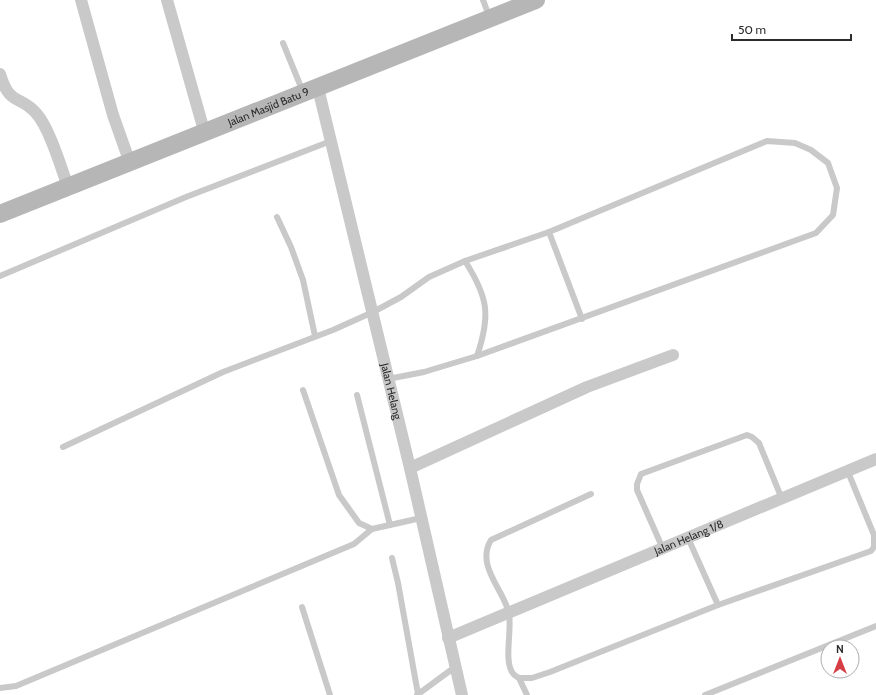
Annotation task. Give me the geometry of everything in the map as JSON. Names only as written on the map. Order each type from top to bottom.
[{"type":"main road","name":"Jalan Masjid Batu 9","points":[[0,214],[205,134],[536,0]]},
{"type":"street","points":[[81,0],[113,115],[130,163]]},
{"type":"street","points":[[167,0],[205,134]]},
{"type":"street","points":[[0,74],[4,88],[12,98],[36,112],[44,125],[68,187]]},
{"type":"street","name":"Jalan Helang","points":[[311,90],[331,141],[410,468],[462,695]]},
{"type":"street","points":[[410,468],[587,387],[673,355]]},
{"type":"street","name":"Jalan Helang 1/8","points":[[448,638],[876,459]]},
{"type":"lane","points":[[483,0],[489,18]]},
{"type":"lane","points":[[283,43],[311,90]]},
{"type":"lane","points":[[0,276],[186,197],[331,141]]},
{"type":"lane","points":[[63,447],[223,372],[333,330],[373,312],[400,297],[429,277],[464,261],[549,232],[767,141],[795,143],[811,150],[828,163],[837,188],[832,214],[816,233],[477,356],[424,372],[388,379]]},
{"type":"lane","points":[[277,217],[291,247],[303,280],[315,336]]},
{"type":"lane","points":[[549,232],[582,319]]},
{"type":"lane","points":[[464,261],[476,279],[485,302],[486,324],[477,356]]},
{"type":"lane","points":[[303,390],[339,495],[359,524],[372,529]]},
{"type":"lane","points":[[357,395],[390,525]]},
{"type":"lane","points":[[662,549],[637,490],[637,484],[641,474],[747,435],[759,442],[782,499]]},
{"type":"lane","points":[[519,678],[532,678],[550,672],[718,605],[871,551],[874,547],[874,535],[848,472]]},
{"type":"lane","points":[[527,695],[519,678],[512,672],[509,659],[506,615],[488,567],[487,547],[491,540],[591,494]]},
{"type":"lane","points":[[0,688],[16,686],[354,544],[372,529],[421,518]]},
{"type":"lane","points":[[688,538],[718,605]]},
{"type":"lane","points":[[392,558],[398,583],[417,695],[455,667]]},
{"type":"lane","points":[[302,607],[330,695]]},
{"type":"lane","points":[[705,695],[876,626]]}]
